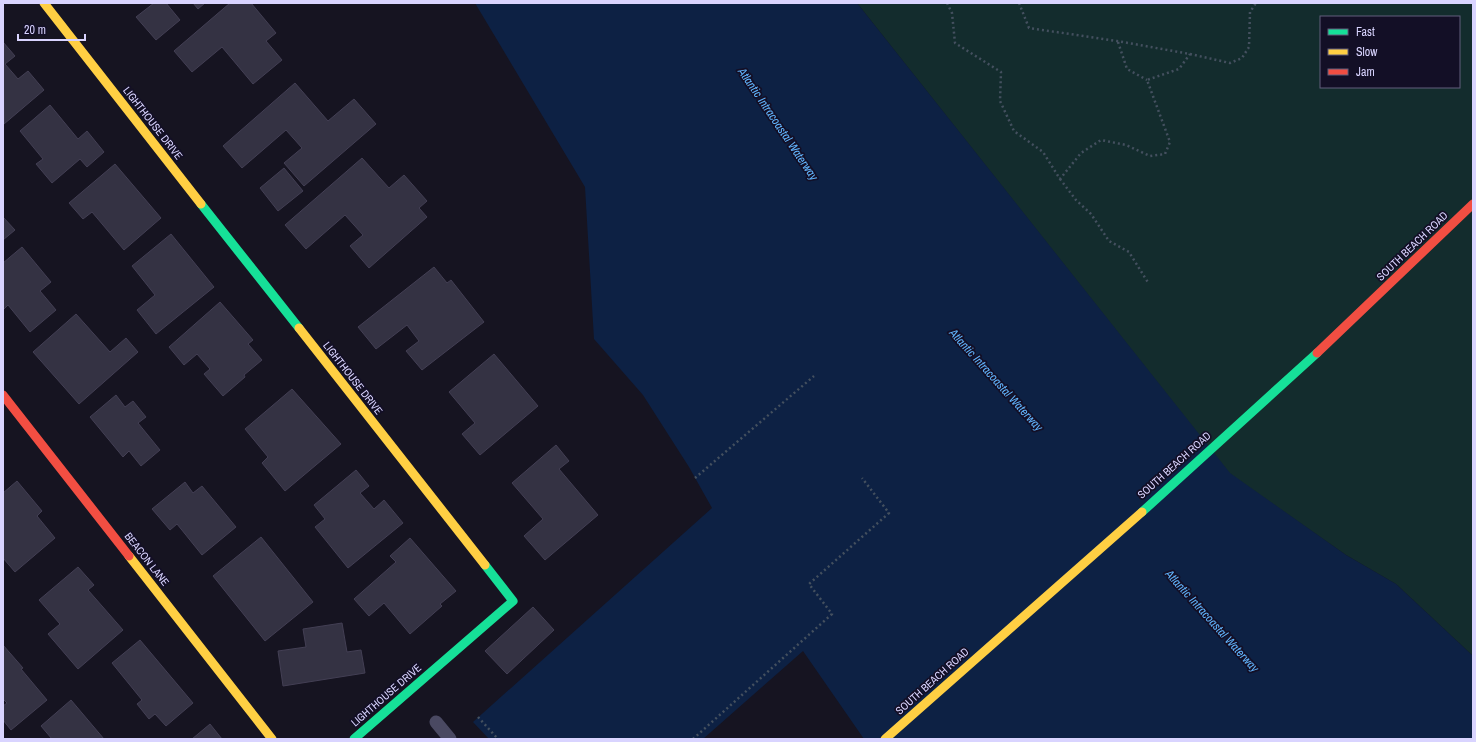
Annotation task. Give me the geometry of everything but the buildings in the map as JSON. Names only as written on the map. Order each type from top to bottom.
[{"type":"street","name":"LIGHTHOUSE DRIVE","points":[[44,3],[513,601],[354,739]]},
{"type":"street","name":"SOUTH BEACH ROAD","points":[[885,739],[1265,400],[1396,280],[1473,204]]},
{"type":"street","name":"BEACON LANE","points":[[3,395],[272,739]]},
{"type":"lane","points":[[436,722],[450,739]]},
{"type":"path","points":[[947,3],[952,13],[955,43],[1001,72],[1000,101],[1014,131],[1042,152],[1060,179],[1076,200],[1091,214],[1109,241],[1129,252],[1149,284]]},
{"type":"path","points":[[1019,3],[1029,28],[1118,41],[1230,63],[1242,58],[1249,47],[1250,12],[1256,3]]},
{"type":"path","points":[[1060,179],[1081,153],[1100,140],[1126,145],[1150,156],[1165,154],[1170,142],[1147,80],[1127,69],[1118,41]]},
{"type":"path","points":[[1147,80],[1179,69],[1190,54]]},
{"type":"path","points":[[695,478],[814,376]]},
{"type":"path","points":[[693,739],[832,614],[809,584],[889,513],[862,478]]},
{"type":"path","points":[[478,717],[498,739]]},
{"type":"green space","points":[[857,3],[1473,3],[1473,656],[1396,584],[1346,555],[1230,474]]},
{"type":"water","name":"Atlantic Intracoastal Waterway","points":[[475,3],[857,3],[1230,473],[1346,555],[1396,584],[1473,656],[1473,739],[864,739],[803,651],[703,739],[489,739],[473,722],[712,508],[689,467],[643,395],[594,339],[585,187]]},
{"type":"traffic: fast","points":[[201,204],[299,328]]},
{"type":"traffic: fast","points":[[1142,512],[1317,353]]},
{"type":"traffic: fast","points":[[354,739],[513,601],[485,565]]},
{"type":"traffic: slow","points":[[44,3],[201,204]]},
{"type":"traffic: slow","points":[[299,328],[485,565]]},
{"type":"traffic: slow","points":[[885,739],[1142,512]]},
{"type":"traffic: slow","points":[[129,556],[272,739]]},
{"type":"traffic: jam","points":[[1317,353],[1473,204]]},
{"type":"traffic: jam","points":[[3,395],[129,556]]}]
